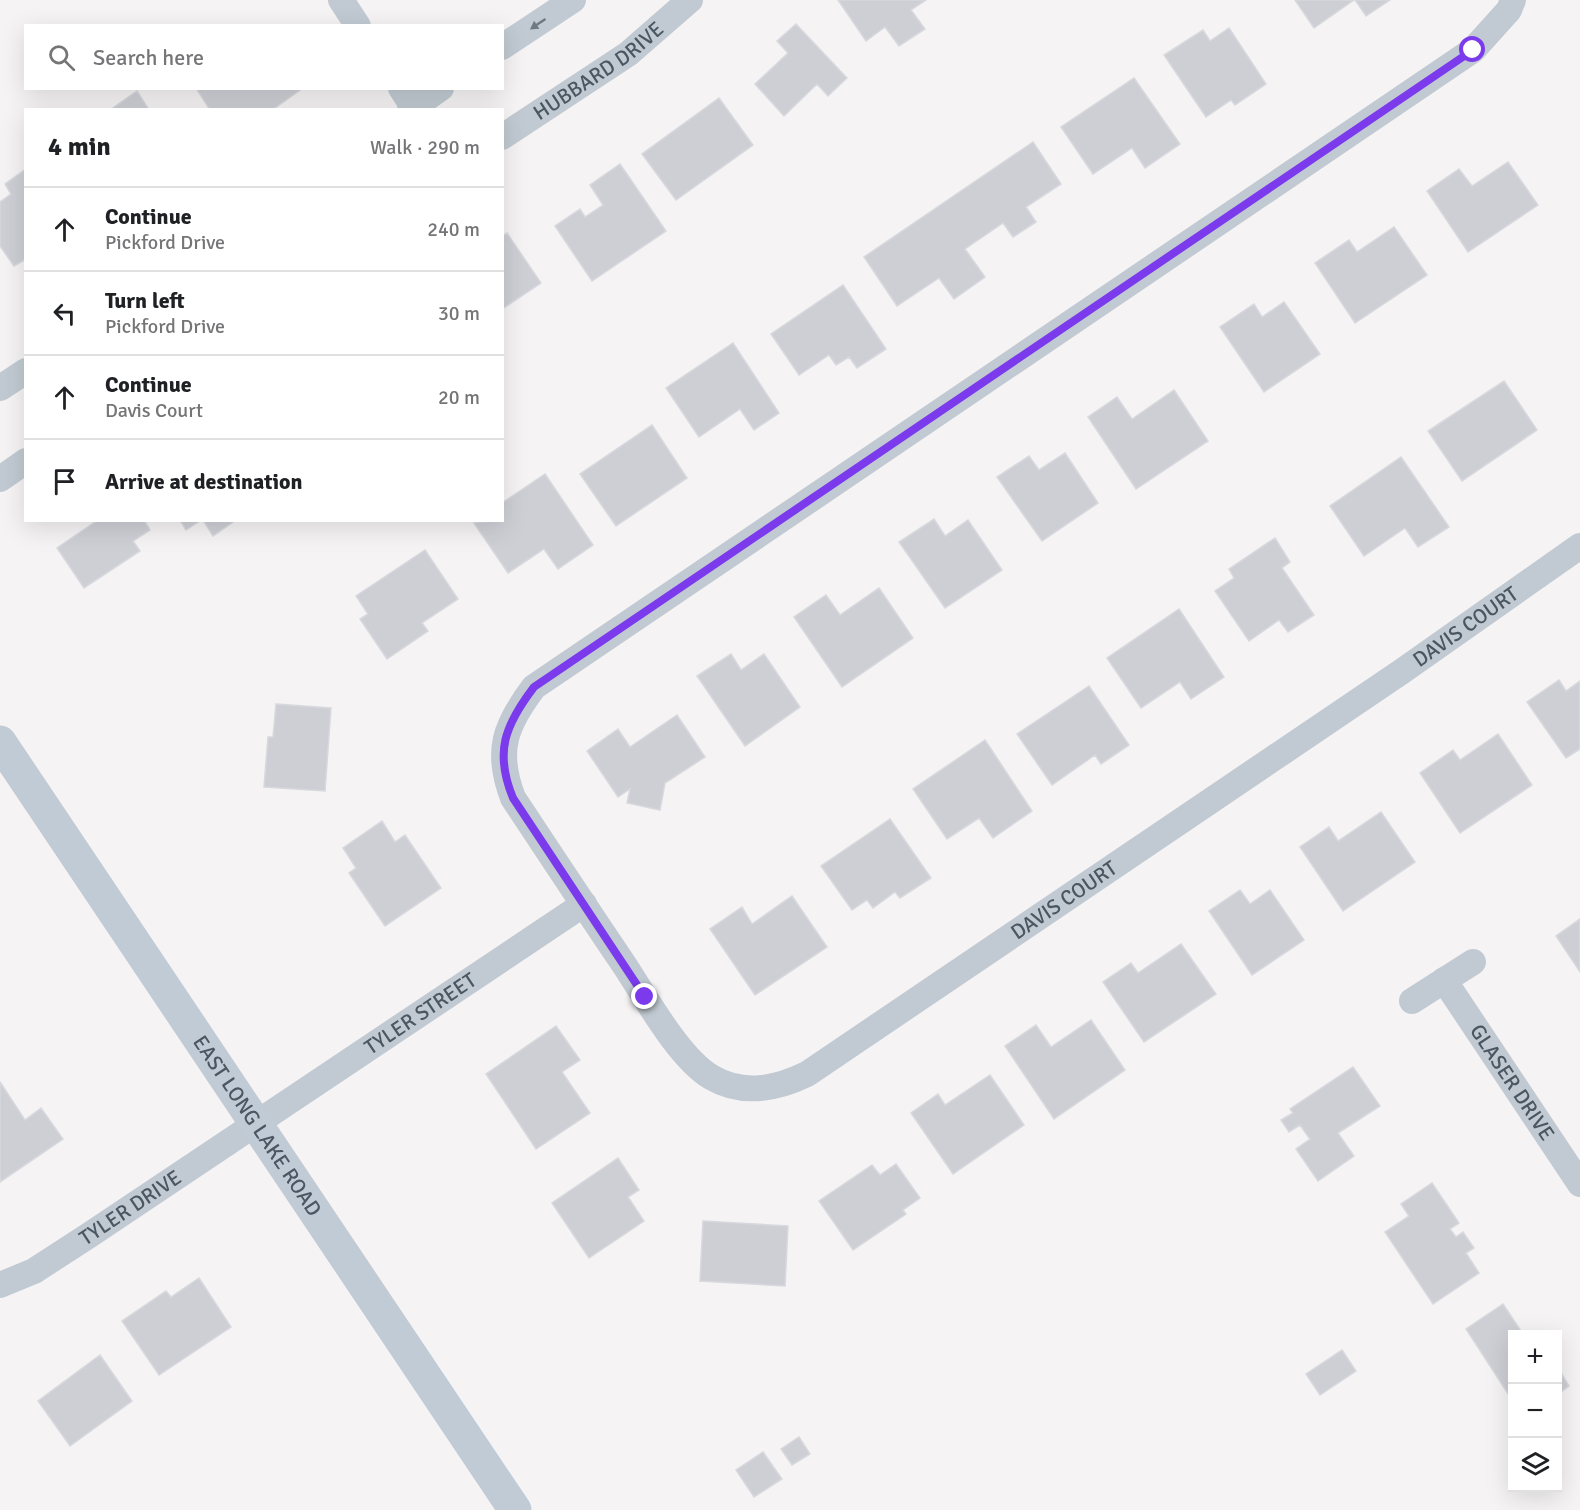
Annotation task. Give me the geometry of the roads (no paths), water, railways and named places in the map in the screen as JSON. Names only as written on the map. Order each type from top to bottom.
[{"type":"main road","name":"EAST LONG LAKE ROAD","points":[[0,742],[515,1510]]},
{"type":"street","points":[[341,0],[357,24]]},
{"type":"street","points":[[504,46],[573,0]]},
{"type":"street","name":"HUBBARD DRIVE","points":[[504,136],[628,54],[656,33],[690,0]]},
{"type":"street","name":"DAVIS COURT","points":[[1511,5],[1473,50],[534,687],[518,708],[507,732],[504,775],[513,798],[691,1061],[711,1077],[730,1086],[750,1090],[789,1083],[817,1068],[1262,766],[1580,546]]},
{"type":"street","points":[[410,104],[437,90]]},
{"type":"street","points":[[0,388],[24,372]]},
{"type":"street","points":[[0,479],[24,462]]},
{"type":"street","name":"TYLER STREET","points":[[256,1124],[584,904]]},
{"type":"street","points":[[1412,1001],[1473,962]]},
{"type":"street","name":"GLASER DRIVE","points":[[1444,980],[1580,1184]]},
{"type":"street","name":"TYLER DRIVE","points":[[0,1285],[34,1271],[256,1124]]}]
